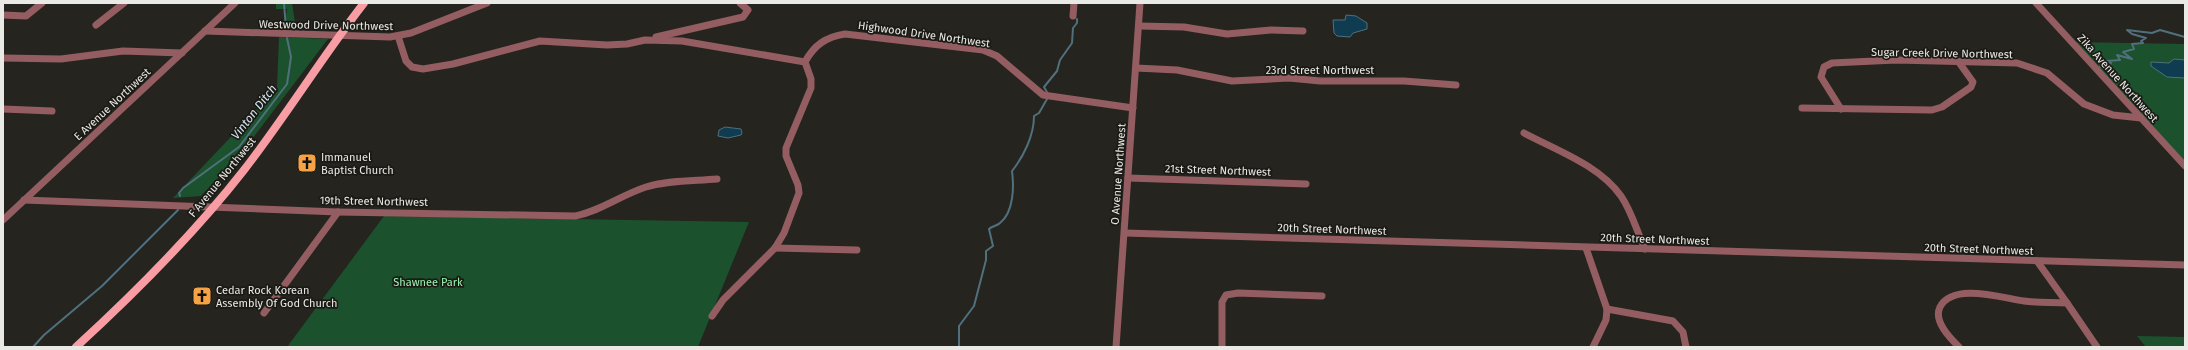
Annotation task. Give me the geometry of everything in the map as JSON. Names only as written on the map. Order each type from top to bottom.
[{"type":"main road","name":"F Avenue Northwest","points":[[76,347],[154,272],[214,206],[270,136],[339,36],[364,3]]},
{"type":"street","points":[[3,15],[26,16],[42,3]]},
{"type":"street","points":[[96,25],[124,3]]},
{"type":"street","name":"E Avenue Northwest","points":[[3,220],[235,3]]},
{"type":"street","name":"Westwood Drive Northwest","points":[[205,31],[339,36],[398,36],[487,3]]},
{"type":"street","points":[[398,36],[406,61],[412,67],[423,69],[453,64],[540,41],[607,45],[627,44],[743,17],[748,10],[740,3]]},
{"type":"street","points":[[1073,16],[1074,3]]},
{"type":"street","name":"O Avenue Northwest","points":[[1116,347],[1140,3]]},
{"type":"street","name":"Zika Avenue Northwest","points":[[2036,3],[2185,166]]},
{"type":"street","points":[[1139,26],[1184,28],[1227,34],[1271,30],[1303,31]]},
{"type":"street","points":[[681,31],[682,41]]},
{"type":"street","name":"Highwood Drive Northwest","points":[[805,62],[808,54],[821,41],[841,34],[853,34],[983,50],[997,56],[1043,95],[1133,108]]},
{"type":"street","points":[[645,40],[682,41],[805,62],[811,79],[811,88],[786,148],[786,156],[798,184],[799,193],[784,233],[775,248],[728,295],[712,316]]},
{"type":"street","points":[[3,58],[61,59],[124,51],[182,53]]},
{"type":"street","name":"Sugar Creek Drive Northwest","points":[[1841,109],[1821,77],[1822,70],[1828,65],[1843,62],[1888,60],[2010,62],[2035,68],[2056,79],[2084,104],[2098,110],[2113,115],[2141,118]]},
{"type":"street","points":[[1802,108],[1918,111],[1937,109],[1971,87],[1973,82],[1958,61]]},
{"type":"street","name":"23rd Street Northwest","points":[[1136,68],[1177,70],[1232,81],[1289,78],[1320,81],[1404,81],[1456,84]]},
{"type":"street","points":[[3,109],[52,111]]},
{"type":"street","points":[[1524,132],[1596,173],[1610,184],[1624,200],[1645,250]]},
{"type":"street","name":"21st Street Northwest","points":[[1128,178],[1306,184]]},
{"type":"street","name":"19th Street Northwest","points":[[24,200],[214,206],[338,212],[575,216],[592,213],[646,187],[673,182],[717,179]]},
{"type":"street","points":[[264,313],[338,212]]},
{"type":"street","name":"20th Street Northwest","points":[[1125,233],[1645,250],[2185,265]]},
{"type":"street","points":[[775,248],[857,250]]},
{"type":"street","points":[[1586,248],[1607,309],[1606,320],[1593,347]]},
{"type":"street","points":[[2037,261],[2097,347]]},
{"type":"street","points":[[1222,347],[1222,302],[1226,295],[1238,293],[1322,296]]},
{"type":"street","points":[[1959,347],[1947,334],[1939,315],[1943,301],[1950,297],[1958,295],[1986,294],[2025,301],[2067,303]]},
{"type":"street","points":[[1607,309],[1673,321],[1683,332],[1686,347]]},
{"type":"green space","points":[[276,3],[292,3],[296,30],[284,29],[287,9],[276,9]]},
{"type":"green space","points":[[279,37],[328,39],[240,155],[201,196],[173,198],[277,88]]},
{"type":"green space","points":[[2071,42],[2185,44],[2185,166]]},
{"type":"green space","name":"Shawnee Park","points":[[384,216],[749,222],[698,347],[287,347]]},
{"type":"green space","points":[[2137,336],[2185,337],[2185,347],[2146,347]]},
{"type":"water","points":[[1346,15],[1356,16],[1367,23],[1367,29],[1353,33],[1350,37],[1337,36],[1334,33],[1333,20],[1345,20]]},
{"type":"water","points":[[2174,59],[2185,60],[2185,78],[2167,77],[2151,66],[2151,62],[2169,63]]},
{"type":"water","points":[[725,127],[741,129],[742,133],[741,135],[728,138],[718,136],[719,130]]},
{"type":"waterway","name":"Vinton Ditch","points":[[284,3],[286,29]]},
{"type":"waterway","points":[[1048,94],[1044,87],[1057,71],[1060,60],[1072,43],[1073,28],[1077,23],[1077,19]]},
{"type":"waterway","points":[[2100,67],[2110,66],[2111,63],[2107,61],[2120,60],[2117,55],[2132,59],[2123,52],[2134,49],[2132,44],[2143,43],[2141,41],[2146,38],[2132,34],[2127,30],[2152,33],[2160,30],[2185,37]]},
{"type":"waterway","name":"Vinton Ditch","points":[[180,196],[179,193],[183,188],[239,147],[287,84],[291,57],[287,38]]},
{"type":"waterway","points":[[959,347],[959,326],[974,306],[986,260],[986,251],[993,246],[989,229],[1000,223],[1008,212],[1013,191],[1012,171],[1028,145],[1034,123],[1034,116],[1039,113],[1047,99]]},
{"type":"waterway","name":"Vinton Ditch","points":[[33,347],[44,335],[102,286],[178,210]]},
{"type":"place","name":"Immanuel Baptist Church","points":[[307,163]]},
{"type":"place","name":"Cedar Rock Korean Assembly Of God Church","points":[[202,296]]}]
